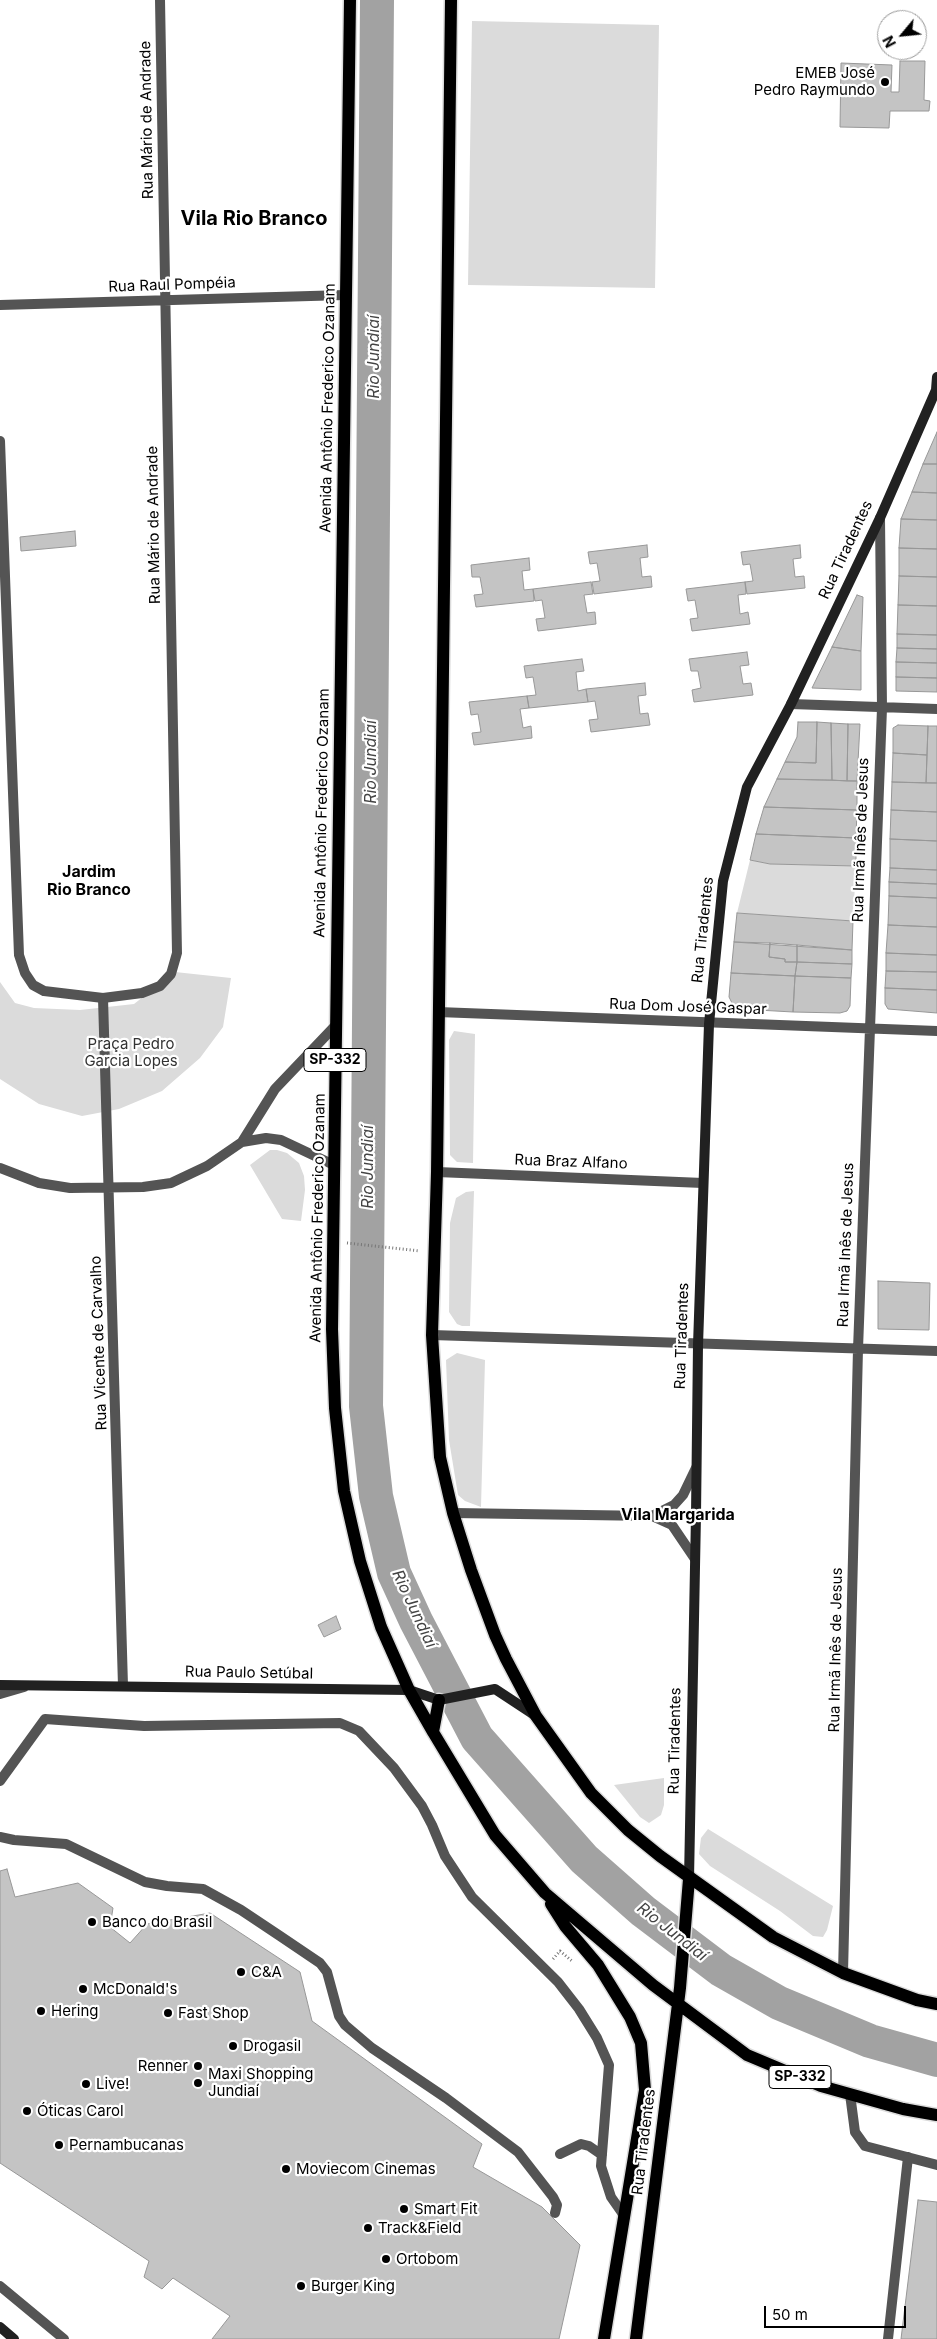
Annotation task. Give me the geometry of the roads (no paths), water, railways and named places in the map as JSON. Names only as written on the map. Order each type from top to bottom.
[{"type":"main road","name":"Avenida Antônio Frederico Ozanam","points":[[350,0],[332,1329],[335,1408],[344,1491],[360,1561],[381,1627],[409,1690],[495,1835],[545,1893],[677,2005],[747,2055],[821,2086],[903,2109],[937,2115]]},
{"type":"main road","points":[[451,0],[437,1172],[432,1334],[440,1457],[453,1513],[494,1635],[536,1716],[591,1792],[628,1830],[689,1879],[773,1937],[843,1973],[917,2000],[937,2004]]},
{"type":"main road","points":[[433,1732],[439,1700]]},
{"type":"main road","name":"Rua Tiradentes","points":[[636,2339],[680,1988],[688,1910],[689,1879]]},
{"type":"main road","name":"Rua Tiradentes","points":[[545,1893],[564,1926],[598,1965],[630,2017],[641,2043],[645,2090],[604,2339]]},
{"type":"street","name":"Rua Mário de Andrade","points":[[0,441],[19,955],[25,973],[33,985],[44,992],[103,998],[142,993],[160,986],[171,974],[177,953],[160,0]]},
{"type":"street","name":"Rua Raul Pompéia","points":[[0,305],[345,295]]},
{"type":"street","name":"Rua Tiradentes","points":[[689,1879],[698,1345],[703,1183],[709,1024],[722,881],[747,788],[880,518],[937,390],[937,377]]},
{"type":"street","name":"Rua Irmã Inês de Jesus","points":[[843,1973],[858,1349],[882,708],[880,518]]},
{"type":"street","points":[[790,704],[937,709]]},
{"type":"street","name":"Rua Vicente de Carvalho","points":[[103,998],[124,1686]]},
{"type":"street","name":"Rua Dom José Gaspar","points":[[438,1012],[709,1024],[937,1030]]},
{"type":"street","points":[[0,1168],[39,1183],[70,1188],[110,1188],[171,1184],[207,1166],[242,1142],[275,1089],[336,1025]]},
{"type":"street","points":[[242,1142],[266,1138],[281,1140],[334,1165]]},
{"type":"street","name":"Rua Braz Alfano","points":[[437,1172],[703,1183]]},
{"type":"street","points":[[432,1334],[698,1345],[937,1351]]},
{"type":"street","points":[[652,1516],[674,1505],[683,1495],[696,1468]]},
{"type":"street","points":[[453,1513],[652,1516],[672,1526],[695,1559]]},
{"type":"street","name":"Rua Paulo Setúbal","points":[[0,1685],[409,1690],[439,1700],[495,1689],[536,1716]]},
{"type":"street","points":[[0,1694],[27,1686]]},
{"type":"street","points":[[0,1781],[45,1719],[144,1726],[340,1723],[350,1725],[359,1731],[394,1768],[422,1806],[445,1856],[472,1897],[544,1968],[575,2004],[598,2038],[609,2066],[601,2166],[604,2181],[611,2197],[625,2217]]},
{"type":"street","points":[[0,1837],[14,1840],[66,1844],[145,1882],[203,1889],[241,1910],[272,1931],[320,1964],[327,1972],[339,2016],[354,2034],[408,2074],[446,2098],[518,2152],[553,2197],[557,2206],[555,2213]]},
{"type":"street","points":[[850,2094],[855,2132],[866,2146],[937,2165]]},
{"type":"street","points":[[560,2154],[581,2144],[589,2146],[602,2155]]},
{"type":"street","points":[[888,2339],[908,2157]]},
{"type":"street","points":[[0,2286],[64,2339]]},
{"type":"street","points":[[0,2327],[14,2339]]},
{"type":"waterway","name":"Rio Jundiaí","points":[[377,0],[366,1406],[376,1496],[394,1573],[416,1621],[477,1738],[584,1859],[643,1911],[721,1970],[779,2003],[870,2041],[937,2060]]},
{"type":"place","name":"EMEB José Pedro Raymundo","points":[[885,82]]},
{"type":"place","name":"Banco do Brasil","points":[[92,1922]]},
{"type":"place","name":"C&A","points":[[241,1972]]},
{"type":"place","name":"McDonald's","points":[[83,1989]]},
{"type":"place","name":"Hering","points":[[41,2011]]},
{"type":"place","name":"Fast Shop","points":[[168,2013]]},
{"type":"place","name":"Drogasil","points":[[233,2046]]},
{"type":"place","name":"Renner","points":[[198,2066]]},
{"type":"place","name":"Maxi Shopping Jundiaí","points":[[198,2083]]},
{"type":"place","name":"Live!","points":[[86,2084]]},
{"type":"place","name":"Óticas Carol","points":[[27,2111]]},
{"type":"place","name":"Pernambucanas","points":[[59,2145]]},
{"type":"place","name":"Moviecom Cinemas","points":[[286,2169]]},
{"type":"place","name":"Smart Fit","points":[[404,2209]]},
{"type":"place","name":"Track&Field","points":[[368,2228]]},
{"type":"place","name":"Ortobom","points":[[386,2259]]},
{"type":"place","name":"Burger King","points":[[301,2286]]},
{"type":"district","name":"Vila Rio Branco","points":[[254,219]]},
{"type":"district","name":"Jardim Rio Branco","points":[[89,881]]},
{"type":"district","name":"Vila Margarida","points":[[678,1515]]},
{"type":"park label","name":"Praça Pedro Garcia Lopes","points":[[131,1052]]}]
